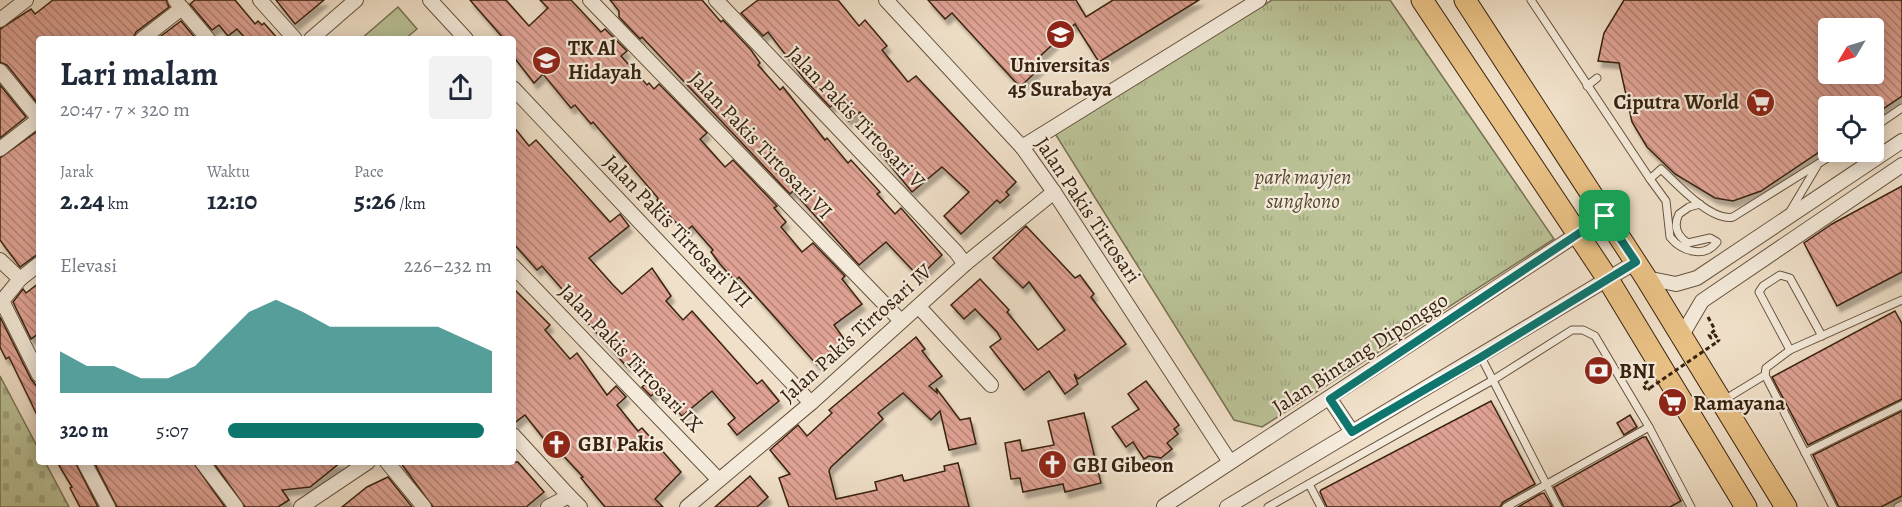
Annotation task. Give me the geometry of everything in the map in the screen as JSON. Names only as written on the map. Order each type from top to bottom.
[{"type":"main road","points":[[1422,0],[1608,280],[1746,507]]},
{"type":"main road","points":[[1465,0],[1641,270],[1723,400],[1786,507]]},
{"type":"street","points":[[0,20],[27,0]]},
{"type":"street","points":[[260,0],[292,36]]},
{"type":"street","points":[[314,36],[356,0]]},
{"type":"street","points":[[430,0],[463,36]]},
{"type":"street","name":"Jalan Pakis Tirtosari VI","points":[[590,0],[901,321]]},
{"type":"street","name":"Jalan Pakis Tirtosari V","points":[[716,0],[956,252],[964,264]]},
{"type":"street","name":"Jalan Pakis Tirtosari","points":[[886,0],[1022,147],[1054,192],[1230,462]]},
{"type":"street","points":[[1022,147],[1259,0]]},
{"type":"street","points":[[145,36],[179,4],[206,36]]},
{"type":"street","points":[[0,71],[36,115]]},
{"type":"street","name":"Jalan Pakis Tirtosari VII","points":[[516,91],[811,403]]},
{"type":"street","points":[[0,149],[36,121]]},
{"type":"street","points":[[1227,507],[1608,280],[1641,270],[1676,284],[1688,282],[1902,141]]},
{"type":"street","points":[[1682,335],[1693,312],[1702,301],[1902,165]]},
{"type":"street","name":"Jalan Pakis Tirtosari IV","points":[[687,507],[811,403],[964,264],[1054,192]]},
{"type":"street","name":"Jalan Bintang Diponggo","points":[[1164,507],[1605,216]]},
{"type":"street","points":[[0,260],[20,279]]},
{"type":"street","points":[[36,266],[20,279],[2,301],[36,369]]},
{"type":"street","name":"Jalan Pakis Tirtosari IX","points":[[516,269],[718,479]]},
{"type":"street","points":[[919,307],[991,385]]},
{"type":"street","points":[[1330,399],[1352,432]]},
{"type":"street","points":[[516,438],[580,507]]},
{"type":"street","points":[[86,465],[108,507]]},
{"type":"street","points":[[204,465],[236,507]]},
{"type":"street","points":[[301,507],[364,465]]},
{"type":"street","points":[[389,465],[424,507]]},
{"type":"street","points":[[548,507],[569,496]]},
{"type":"lane","points":[[1531,0],[1666,201],[1670,237],[1683,249],[1702,251],[1716,242],[1710,238],[1688,243],[1676,227],[1678,214],[1689,207],[1700,204]]},
{"type":"lane","points":[[1587,86],[1597,78]]},
{"type":"lane","points":[[1884,120],[1902,108]]},
{"type":"lane","points":[[1650,179],[1661,169],[1700,204],[1715,214],[1733,218],[1819,163]]},
{"type":"lane","points":[[1786,218],[1819,163]]},
{"type":"lane","points":[[1790,350],[1759,292],[1763,286],[1780,275],[1790,278],[1822,336]]},
{"type":"lane","points":[[1833,507],[1765,375],[1766,368],[1790,350],[1902,300]]},
{"type":"lane","points":[[1268,507],[1493,380],[1572,330],[1583,330],[1595,336],[1691,507]]},
{"type":"lane","points":[[1481,357],[1558,507]]},
{"type":"lane","points":[[1723,400],[1765,375]]},
{"type":"lane","points":[[1805,453],[1902,405]]},
{"type":"lane","points":[[1506,507],[1648,427]]},
{"type":"lane","points":[[1309,484],[1321,507]]},
{"type":"lane","points":[[1898,507],[1902,505]]},
{"type":"path","points":[[1650,388],[1719,340],[1715,335],[1711,338],[1709,335],[1715,330],[1710,322]]},
{"type":"green space","name":"park mayjen sungkono","points":[[1272,0],[1390,0],[1554,239],[1262,427],[1234,420],[1054,132]]},
{"type":"green space","points":[[398,7],[417,29],[409,36],[364,36]]},
{"type":"green space","points":[[0,376],[36,444],[36,465],[47,465],[69,507],[0,507]]},
{"type":"building","points":[[53,0],[166,0],[169,7],[136,32],[134,36],[36,36],[36,101],[7,65],[0,62],[0,29],[31,9],[35,14]]},
{"type":"building","points":[[195,0],[235,0],[255,24],[258,21],[262,25],[264,23],[275,36],[243,36],[237,29],[228,36],[219,25],[212,30],[190,4]]},
{"type":"building","points":[[276,0],[324,0],[295,24]]},
{"type":"building","points":[[470,0],[506,0],[529,26],[548,8],[540,0],[571,0],[601,32],[605,29],[627,51],[621,56],[647,85],[649,83],[654,89],[659,84],[707,133],[700,139],[725,167],[733,160],[777,206],[774,208],[786,222],[781,227],[802,252],[813,243],[845,276],[842,279],[862,304],[834,325],[844,339],[817,365],[739,277],[735,281],[692,226],[685,232],[668,214],[657,200],[658,198],[593,122],[591,124],[575,105],[571,108],[543,74],[534,83],[516,60],[516,36],[501,36]]},
{"type":"building","points":[[610,0],[702,0],[721,22],[723,20],[751,50],[760,63],[758,65],[780,90],[783,87],[825,140],[827,138],[848,163],[851,160],[880,192],[877,194],[895,214],[901,208],[942,255],[919,277],[886,242],[859,265],[793,191],[790,194],[642,37],[640,39],[619,17],[619,11]]},
{"type":"building","points":[[758,0],[838,0],[859,26],[865,20],[887,46],[882,50],[908,82],[916,76],[1016,182],[1006,192],[1009,195],[1000,203],[997,200],[961,234],[944,216],[969,192],[942,167],[912,192],[871,142],[878,136],[860,112],[849,121],[834,104],[830,107],[805,80],[768,32],[763,36],[741,13]]},
{"type":"building","points":[[928,0],[1076,0],[1086,17],[1113,0],[1199,0],[1099,62],[1075,24],[1038,58],[1044,64],[1020,87],[952,13],[945,19]]},
{"type":"building","name":"Ciputra World","points":[[1624,0],[1902,0],[1902,96],[1884,108],[1884,96],[1818,96],[1818,153],[1761,191],[1733,201],[1715,198],[1675,174],[1647,147],[1632,122],[1619,63],[1598,61],[1604,33]]},
{"type":"building","points":[[181,21],[194,36],[161,36]]},
{"type":"building","points":[[0,85],[26,117],[0,138]]},
{"type":"building","points":[[516,130],[529,146],[536,140],[610,222],[620,214],[629,226],[589,258],[613,285],[622,294],[652,268],[671,296],[666,301],[683,320],[692,311],[757,384],[762,380],[779,401],[737,435],[728,424],[735,418],[712,391],[682,416],[658,390],[651,396],[642,387],[650,380],[634,361],[627,367],[580,314],[582,312],[542,266],[537,270],[516,246]]},
{"type":"building","points":[[36,132],[36,255],[20,267],[0,240],[0,158]]},
{"type":"building","points":[[1902,186],[1902,272],[1837,306],[1804,243],[1832,224]]},
{"type":"building","points":[[1026,226],[1075,278],[1080,275],[1094,294],[1091,297],[1126,344],[1078,379],[1074,374],[1078,384],[1065,394],[1049,371],[1024,390],[990,347],[1001,339],[997,332],[975,309],[964,319],[951,305],[980,279],[1009,310],[1007,312],[1038,350],[1065,330],[1029,282],[1023,288],[993,258]]},
{"type":"building","points":[[36,285],[36,335],[31,339],[13,302],[23,289],[26,293]]},
{"type":"building","points":[[516,291],[550,325],[545,330],[570,359],[577,353],[607,395],[616,386],[626,397],[617,405],[638,431],[642,428],[681,472],[655,499],[663,507],[605,507],[581,478],[583,477],[558,450],[555,453],[525,415],[516,422]]},
{"type":"building","points":[[1895,311],[1902,324],[1902,399],[1808,445],[1772,377]]},
{"type":"building","points":[[0,317],[36,385],[36,413],[9,357],[6,359],[0,347]]},
{"type":"building","points":[[916,337],[925,349],[922,351],[942,376],[929,386],[937,393],[936,388],[960,420],[970,418],[976,444],[949,450],[940,411],[931,420],[903,393],[878,413],[883,419],[831,467],[829,471],[836,499],[877,490],[875,482],[902,475],[904,481],[945,471],[944,466],[958,463],[969,507],[789,507],[779,478],[790,474],[770,450],[798,425],[807,436],[832,413],[829,410]]},
{"type":"building","points":[[1146,381],[1179,425],[1174,429],[1178,434],[1167,443],[1172,449],[1161,458],[1149,456],[1144,459],[1133,442],[1126,447],[1112,427],[1139,409],[1128,394]]},
{"type":"building","points":[[1491,401],[1535,484],[1503,502],[1500,507],[1327,507],[1321,490]]},
{"type":"building","points":[[1902,411],[1902,496],[1881,507],[1839,507],[1813,455]]},
{"type":"building","name":"GBI Gibeon","points":[[1084,413],[1101,483],[1065,492],[1063,484],[1023,492],[1020,478],[1011,479],[1005,443],[1020,440],[1022,451],[1054,445],[1048,421]]},
{"type":"building","points":[[1630,415],[1637,427],[1624,435],[1617,423]]},
{"type":"building","points":[[1646,437],[1681,501],[1670,507],[1564,507],[1554,487]]},
{"type":"building","points":[[518,462],[544,492],[526,507],[433,507],[402,465],[516,465]]},
{"type":"building","points":[[59,465],[77,465],[98,507],[80,507],[70,488],[72,487]]},
{"type":"building","points":[[96,465],[195,465],[225,507],[117,507]]},
{"type":"building","points":[[215,465],[337,465],[310,487],[282,490],[289,500],[278,507],[245,507]]},
{"type":"building","points":[[750,476],[768,497],[757,507],[715,507]]},
{"type":"building","points":[[388,477],[412,507],[342,507],[367,487]]},
{"type":"building","points":[[1544,493],[1552,507],[1518,507],[1540,494]]},
{"type":"place","name":"Universitas 45 Surabaya","points":[[1060,34]]},
{"type":"place","name":"TK Al Hidayah","points":[[547,60]]},
{"type":"place","name":"Ciputra World","points":[[1760,102]]},
{"type":"place","name":"BNI","points":[[1598,371]]},
{"type":"place","name":"Ramayana","points":[[1672,403]]},
{"type":"place","name":"GBI Pakis","points":[[557,444]]},
{"type":"place","name":"GBI Gibeon","points":[[1052,465]]},
{"type":"route","points":[[1605,216],[1636,262],[1481,357],[1352,432],[1330,399],[1605,216]]}]
